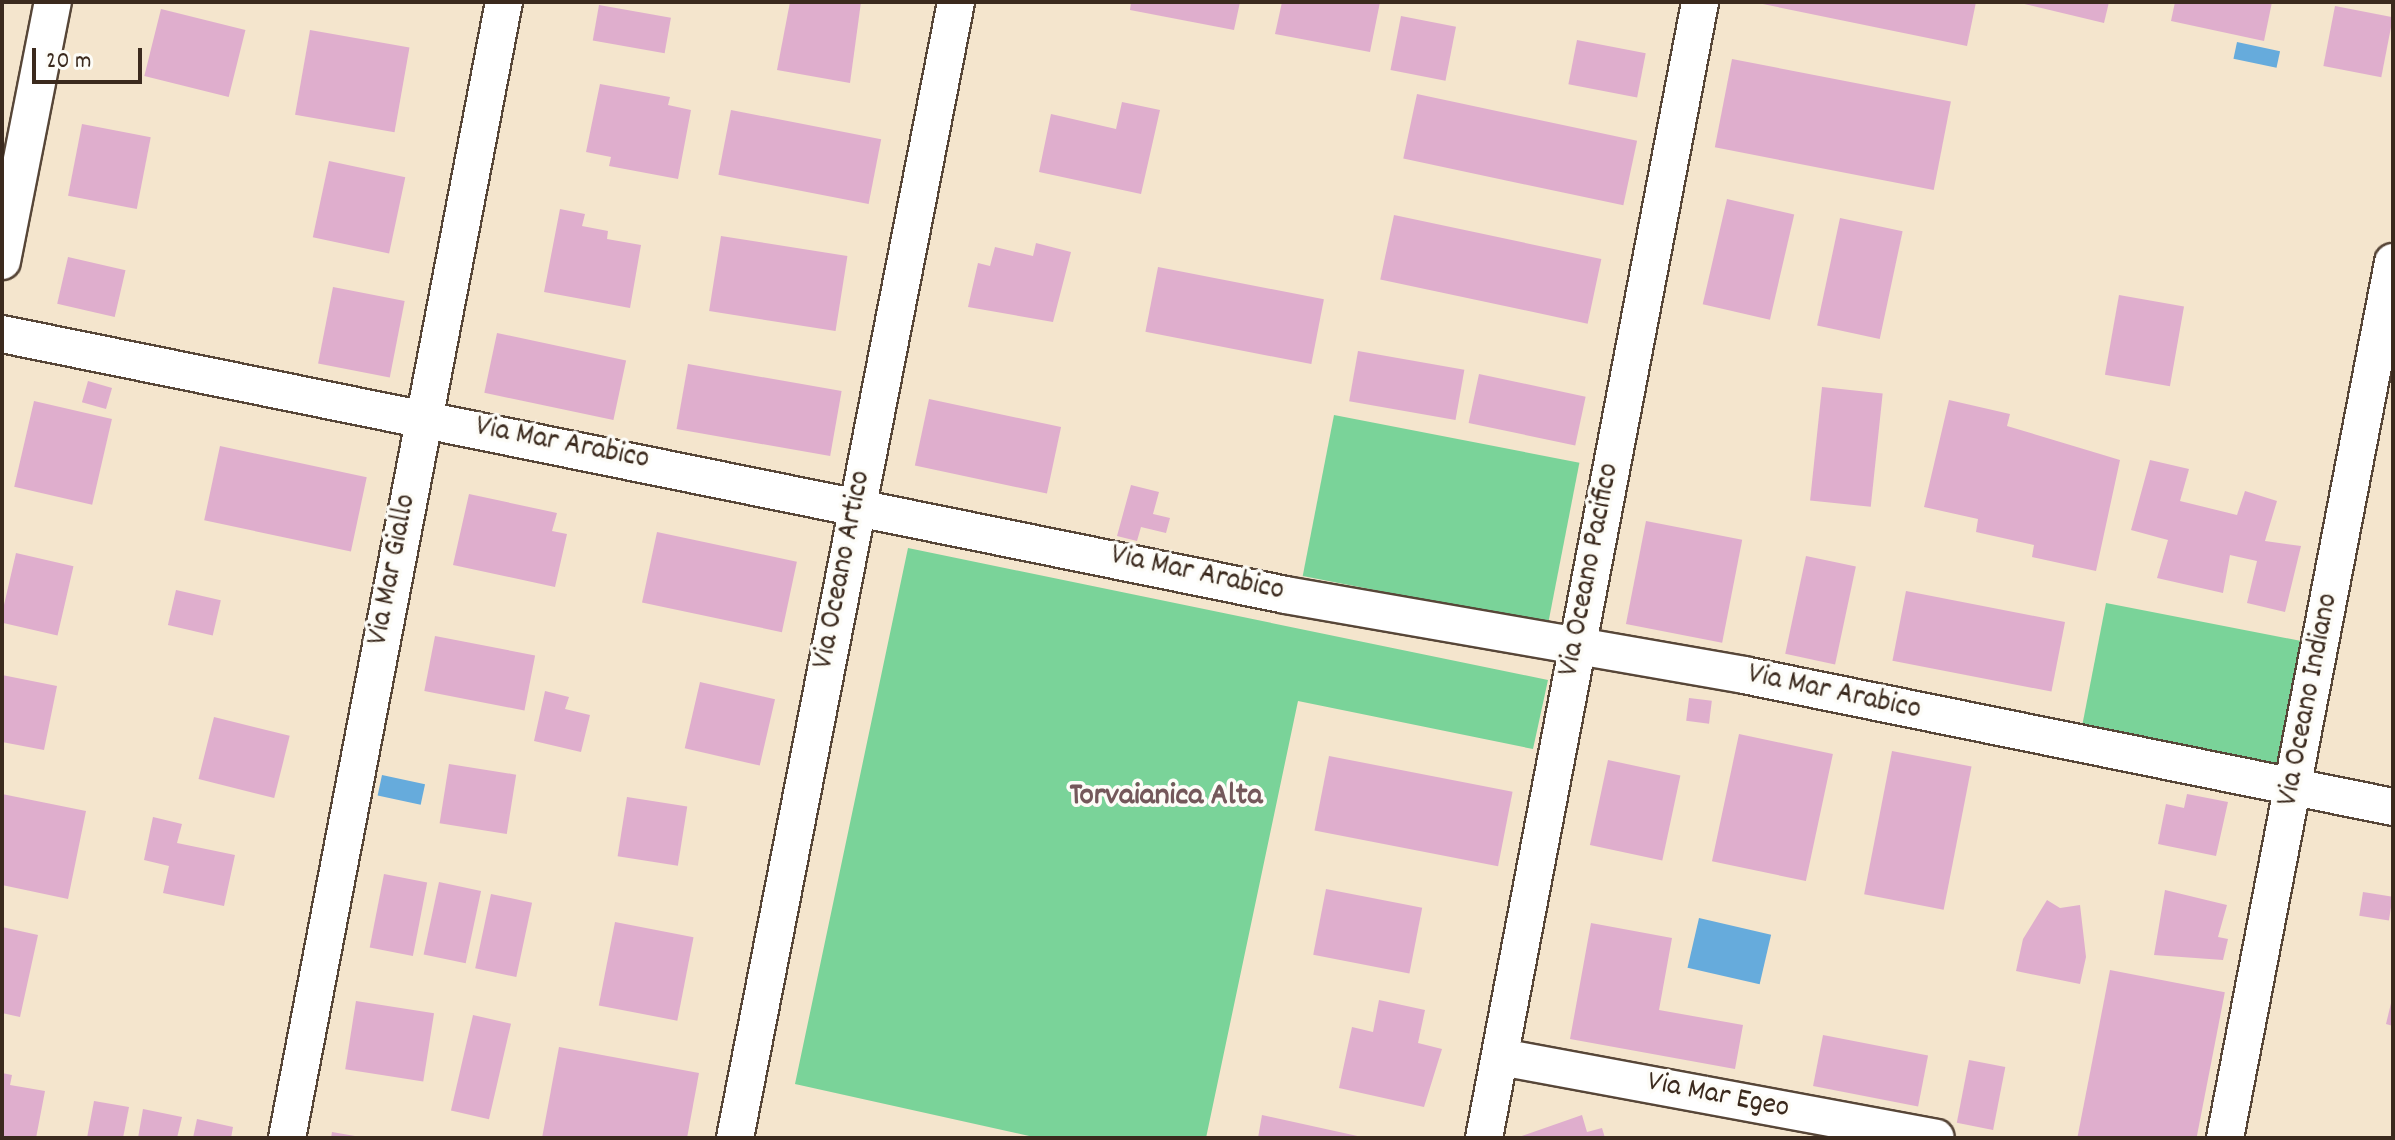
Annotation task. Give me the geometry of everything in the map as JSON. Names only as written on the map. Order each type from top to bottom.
[{"type":"street","points":[[2,261],[53,2]]},
{"type":"street","name":"Via Mar Giallo","points":[[287,1138],[422,418],[504,2]]},
{"type":"street","name":"Via Oceano Artico","points":[[735,1138],[956,2]]},
{"type":"street","name":"Via Oceano Pacifico","points":[[1484,1138],[1575,644],[1700,2]]},
{"type":"street","name":"Via Oceano Indiano","points":[[2225,1138],[2393,262]]},
{"type":"street","name":"Via Mar Arabico","points":[[2,334],[858,502],[1286,595],[1575,644],[2393,807]]},
{"type":"street","name":"Via Mar Egeo","points":[[1501,1057],[1936,1138]]},
{"type":"green space","points":[[1334,415],[1579,463],[1548,624],[1303,576]]},
{"type":"green space","points":[[908,548],[1548,680],[1533,749],[1298,701],[1206,1138],[1038,1138],[795,1084]]},
{"type":"green space","points":[[2106,603],[2306,642],[2282,766],[2082,727]]},
{"type":"water","points":[[2237,42],[2280,51],[2277,68],[2233,59]]},
{"type":"water","points":[[382,775],[425,784],[421,805],[378,796]]},
{"type":"water","points":[[1699,918],[1771,935],[1760,984],[1688,968]]},
{"type":"building","points":[[790,2],[861,2],[850,83],[777,70]]},
{"type":"building","points":[[1131,2],[1240,2],[1234,30],[1130,10]]},
{"type":"building","points":[[1282,2],[1380,2],[1370,52],[1275,34]]},
{"type":"building","points":[[1753,2],[1976,2],[1967,46]]},
{"type":"building","points":[[2016,2],[2109,2],[2104,23]]},
{"type":"building","points":[[2175,2],[2272,2],[2264,41],[2171,21]]},
{"type":"building","points":[[599,5],[671,18],[665,53],[593,40]]},
{"type":"building","points":[[2335,6],[2393,17],[2381,77],[2323,66]]},
{"type":"building","points":[[161,9],[245,30],[229,97],[144,76]]},
{"type":"building","points":[[1401,16],[1456,27],[1445,81],[1391,70]]},
{"type":"building","points":[[310,30],[409,48],[395,132],[295,115]]},
{"type":"building","points":[[1577,40],[1646,53],[1637,98],[1568,84]]},
{"type":"building","points":[[1732,59],[1951,102],[1934,190],[1715,147]]},
{"type":"building","points":[[600,84],[670,97],[668,105],[691,110],[678,179],[609,166],[611,157],[586,152]]},
{"type":"building","points":[[1417,94],[1637,141],[1623,205],[1403,159]]},
{"type":"building","points":[[1122,102],[1160,110],[1141,194],[1039,172],[1051,114],[1116,129]]},
{"type":"building","points":[[731,110],[881,139],[869,204],[718,175]]},
{"type":"building","points":[[82,124],[151,137],[137,209],[68,196]]},
{"type":"building","points":[[329,161],[405,177],[389,254],[313,237]]},
{"type":"building","points":[[1727,199],[1794,215],[1770,320],[1703,304]]},
{"type":"building","points":[[560,209],[585,214],[582,226],[608,231],[607,239],[641,245],[630,308],[544,292]]},
{"type":"building","points":[[1394,215],[1601,259],[1588,324],[1380,280]]},
{"type":"building","points":[[1840,218],[1903,231],[1880,339],[1817,326]]},
{"type":"building","points":[[721,236],[847,256],[836,331],[709,311]]},
{"type":"building","points":[[1036,243],[1071,252],[1053,322],[968,307],[978,263],[990,266],[995,247],[1033,256]]},
{"type":"building","points":[[68,257],[125,270],[115,317],[57,304]]},
{"type":"building","points":[[1158,267],[1324,299],[1311,364],[1145,332]]},
{"type":"building","points":[[333,287],[405,301],[390,377],[318,364]]},
{"type":"building","points":[[2119,295],[2184,306],[2170,386],[2105,375]]},
{"type":"building","points":[[497,333],[626,360],[613,420],[484,393]]},
{"type":"building","points":[[1358,351],[1464,370],[1456,420],[1349,401]]},
{"type":"building","points":[[688,364],[842,391],[830,456],[677,429]]},
{"type":"building","points":[[1479,374],[1586,397],[1575,446],[1469,423]]},
{"type":"building","points":[[88,381],[112,388],[106,409],[82,402]]},
{"type":"building","points":[[1822,387],[1883,393],[1871,507],[1810,500]]},
{"type":"building","points":[[929,399],[1061,427],[1047,494],[915,466]]},
{"type":"building","points":[[1949,400],[2010,414],[2007,426],[2120,460],[2096,571],[2032,557],[2034,545],[1976,532],[1978,519],[1924,507]]},
{"type":"building","points":[[34,401],[112,419],[92,505],[14,487]]},
{"type":"building","points":[[220,446],[367,477],[351,552],[204,520]]},
{"type":"building","points":[[2150,460],[2189,469],[2180,501],[2237,515],[2245,491],[2277,501],[2265,541],[2301,546],[2285,612],[2247,603],[2257,561],[2230,555],[2223,593],[2157,578],[2168,540],[2131,530]]},
{"type":"building","points":[[1131,485],[1159,492],[1153,514],[1170,518],[1166,533],[1141,527],[1137,541],[1117,536]]},
{"type":"building","points":[[469,494],[557,513],[552,531],[567,534],[555,587],[453,565]]},
{"type":"building","points":[[1646,521],[1742,540],[1722,643],[1626,624]]},
{"type":"building","points":[[657,532],[797,562],[782,632],[642,602]]},
{"type":"building","points":[[16,553],[73,566],[58,635],[2,623]]},
{"type":"building","points":[[1806,556],[1856,567],[1835,664],[1785,654]]},
{"type":"building","points":[[176,590],[221,600],[213,635],[168,625]]},
{"type":"building","points":[[1906,591],[2065,622],[2051,692],[1892,661]]},
{"type":"building","points":[[435,636],[535,655],[524,710],[424,691]]},
{"type":"building","points":[[2,675],[57,686],[44,750],[2,742]]},
{"type":"building","points":[[700,682],[775,699],[760,766],[685,748]]},
{"type":"building","points":[[545,691],[569,697],[565,709],[590,715],[581,752],[534,741]]},
{"type":"building","points":[[1689,698],[1712,701],[1709,724],[1686,721]]},
{"type":"building","points":[[214,717],[290,736],[274,798],[199,779]]},
{"type":"building","points":[[1739,734],[1833,754],[1806,881],[1712,861]]},
{"type":"building","points":[[1892,751],[1972,766],[1944,910],[1864,894]]},
{"type":"building","points":[[1329,756],[1513,792],[1498,866],[1314,831]]},
{"type":"building","points":[[1608,760],[1680,775],[1662,860],[1590,845]]},
{"type":"building","points":[[449,764],[516,775],[507,834],[440,823]]},
{"type":"building","points":[[2,794],[86,811],[68,899],[2,885]]},
{"type":"building","points":[[2187,794],[2228,802],[2216,856],[2158,844],[2166,804],[2184,808]]},
{"type":"building","points":[[627,797],[687,807],[678,866],[618,856]]},
{"type":"building","points":[[153,817],[182,824],[177,843],[235,855],[224,906],[163,893],[169,866],[144,860]]},
{"type":"building","points":[[384,874],[427,882],[413,956],[370,948]]},
{"type":"building","points":[[439,882],[481,891],[466,963],[424,954]]},
{"type":"building","points":[[1326,889],[1422,908],[1409,973],[1313,955]]},
{"type":"building","points":[[2165,890],[2227,905],[2218,937],[2228,939],[2223,960],[2154,955]]},
{"type":"building","points":[[2363,892],[2393,897],[2389,920],[2359,916]]},
{"type":"building","points":[[491,894],[532,903],[516,977],[475,968]]},
{"type":"building","points":[[2047,900],[2060,908],[2080,905],[2086,957],[2080,984],[2016,971],[2023,939]]},
{"type":"building","points":[[615,922],[694,937],[677,1021],[599,1005]]},
{"type":"building","points":[[1591,923],[1672,938],[1659,1010],[1743,1025],[1735,1069],[1570,1039]]},
{"type":"building","points":[[2,927],[38,935],[20,1017],[2,1013]]},
{"type":"building","points":[[2110,970],[2225,992],[2197,1138],[2077,1138]]},
{"type":"building","points":[[2393,995],[2393,1026],[2386,1024]]},
{"type":"building","points":[[1379,1000],[1425,1010],[1418,1043],[1442,1049],[1424,1107],[1339,1088],[1352,1027],[1373,1032]]},
{"type":"building","points":[[356,1001],[434,1013],[423,1082],[345,1069]]},
{"type":"building","points":[[473,1015],[511,1024],[489,1119],[451,1110]]},
{"type":"building","points":[[1823,1035],[1928,1055],[1918,1106],[1813,1086]]},
{"type":"building","points":[[559,1047],[699,1073],[687,1138],[542,1138]]},
{"type":"building","points":[[1969,1060],[2005,1067],[1993,1130],[1957,1123]]},
{"type":"building","points":[[2,1073],[12,1075],[10,1085],[45,1091],[36,1138],[2,1138]]},
{"type":"building","points":[[94,1101],[129,1107],[123,1138],[87,1138]]},
{"type":"building","points":[[143,1109],[182,1117],[177,1138],[138,1138]]},
{"type":"building","points":[[1262,1115],[1362,1137],[1362,1138],[1258,1138]]},
{"type":"building","points":[[1582,1115],[1587,1132],[1602,1128],[1605,1138],[1516,1138]]},
{"type":"building","points":[[197,1119],[233,1127],[231,1138],[193,1138]]},
{"type":"building","points":[[332,1132],[355,1136],[355,1138],[331,1138]]},
{"type":"district","name":"Torvaianica Alta","points":[[1166,797]]}]
